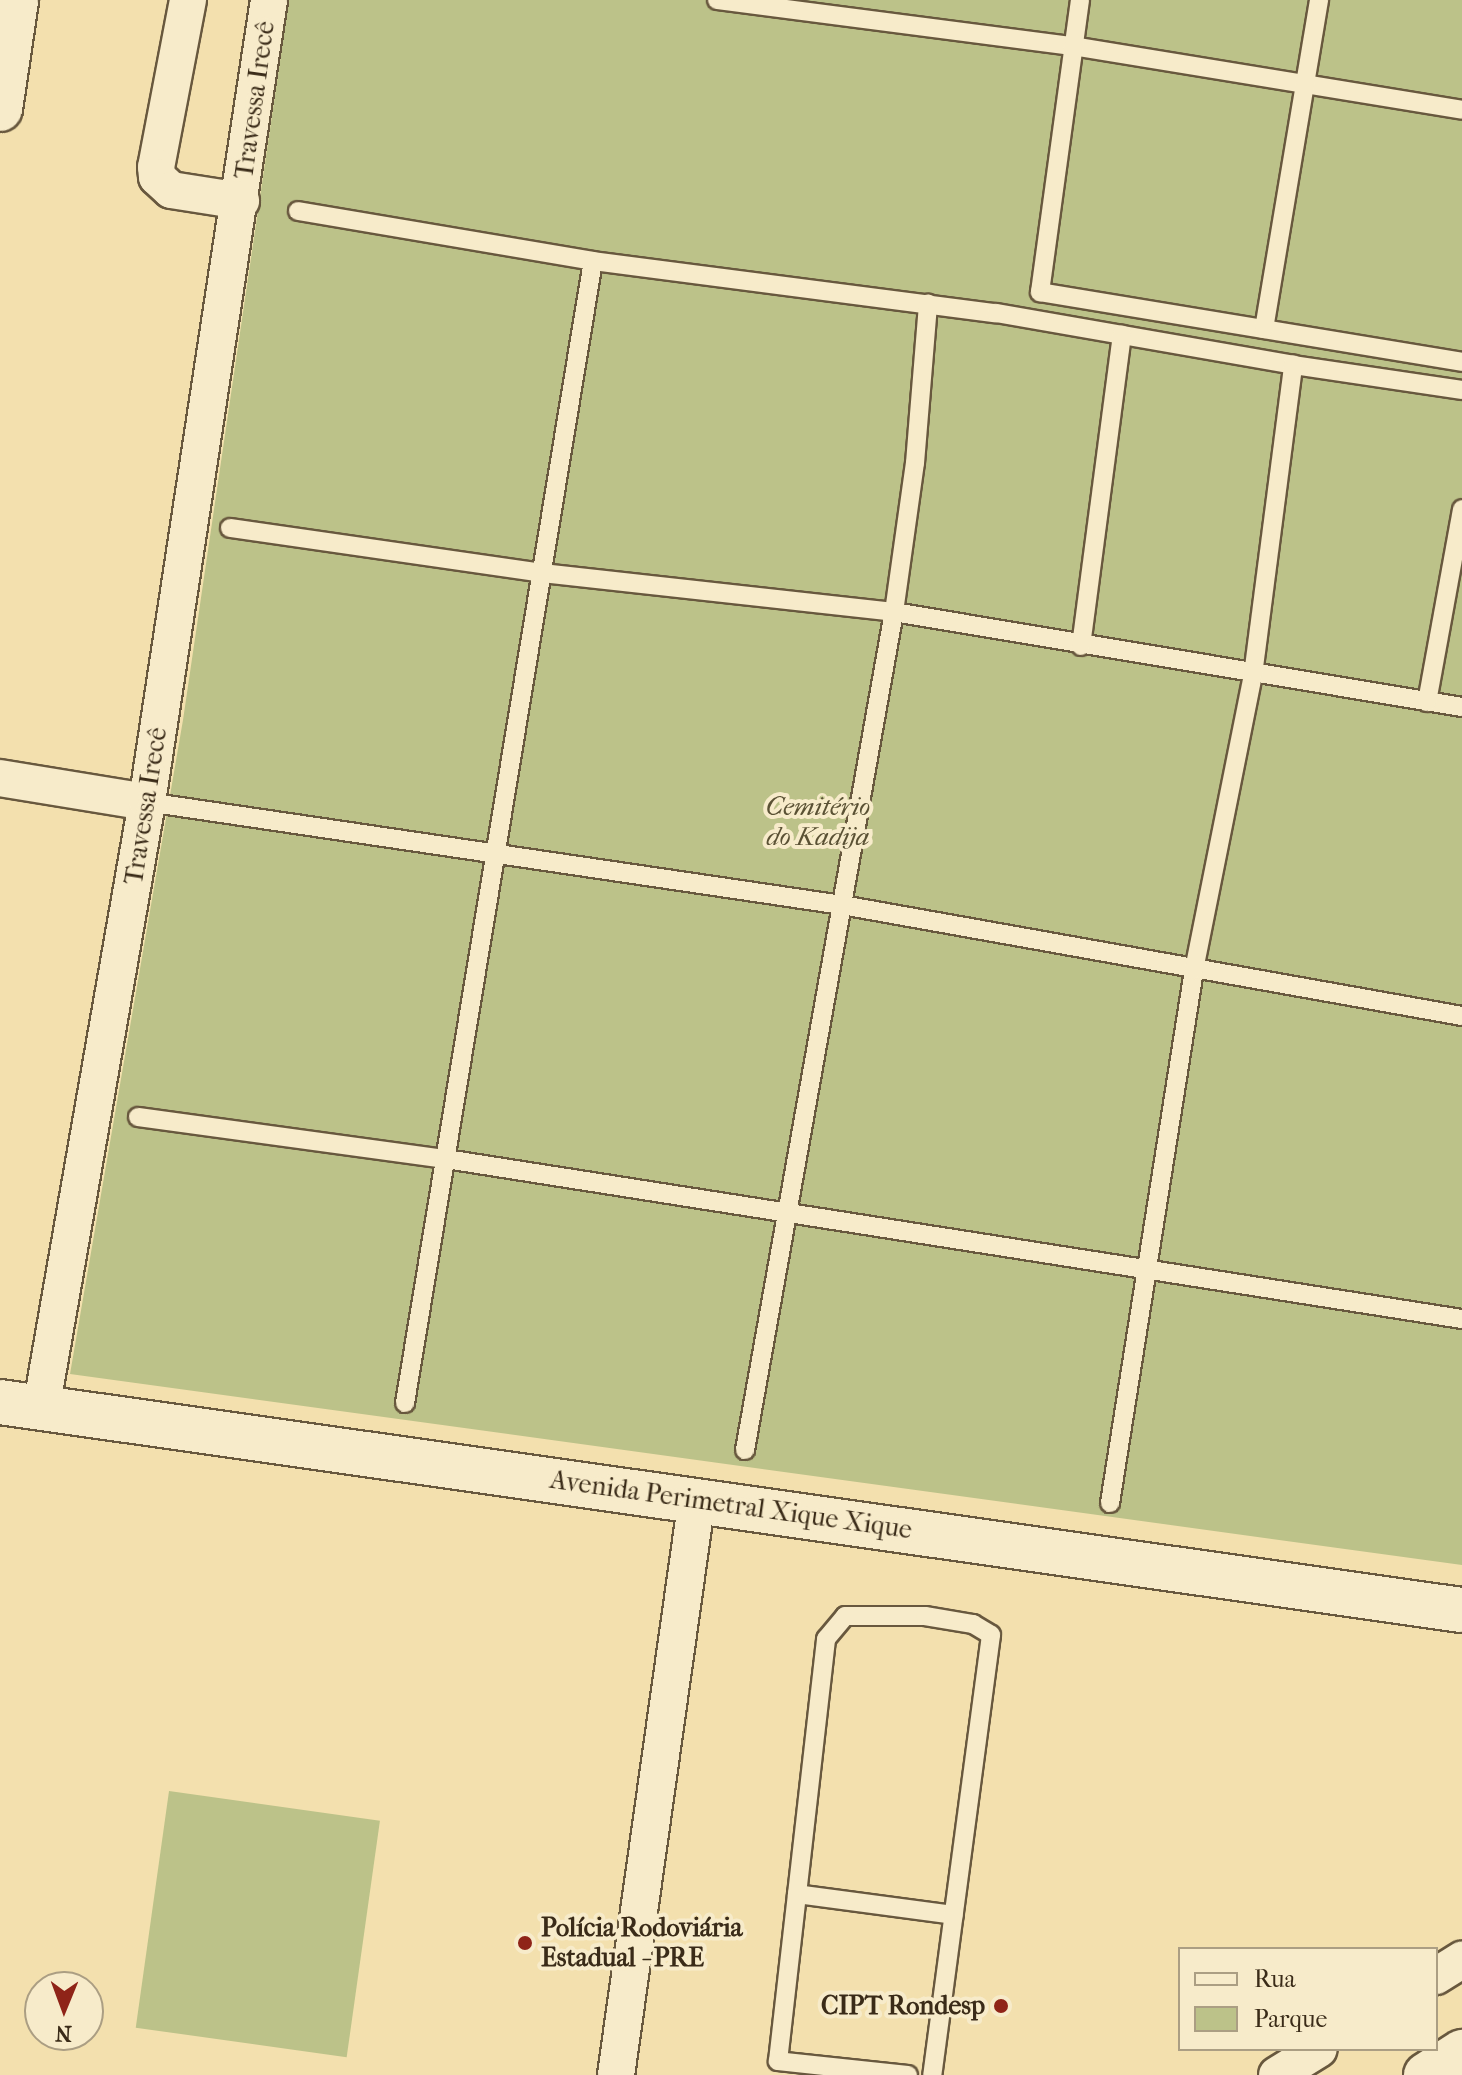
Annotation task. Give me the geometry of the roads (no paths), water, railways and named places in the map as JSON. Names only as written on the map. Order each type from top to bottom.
[{"type":"main road","points":[[0,109],[16,0]]},
{"type":"main road","name":"Avenida Perimetral Xique Xique","points":[[21,1406],[697,1499],[1462,1610]]},
{"type":"main road","points":[[1426,2075],[1462,2052]]},
{"type":"street","name":"Travessa Irecê","points":[[188,0],[156,167],[157,177],[171,190],[241,201]]},
{"type":"street","name":"Travessa Irecê","points":[[21,1406],[158,803],[269,0]]},
{"type":"street","points":[[0,778],[158,803]]},
{"type":"street","points":[[616,2075],[697,1499]]},
{"type":"street","points":[[1438,1975],[1462,1960]]},
{"type":"street","points":[[1277,2075],[1316,2051]]},
{"type":"lane","points":[[717,0],[1073,46],[1462,110]]},
{"type":"lane","points":[[1080,0],[1040,292],[1462,362]]},
{"type":"lane","points":[[1264,329],[1319,0]]},
{"type":"lane","points":[[298,211],[593,261],[928,304],[1462,390]]},
{"type":"lane","points":[[405,1403],[593,261]]},
{"type":"lane","points":[[745,1450],[894,612],[915,463],[928,304]]},
{"type":"lane","points":[[1081,646],[1122,335]]},
{"type":"lane","points":[[1110,1503],[1144,1271],[1194,970],[1253,675],[1293,365]]},
{"type":"lane","points":[[1427,702],[1462,509]]},
{"type":"lane","points":[[230,528],[542,573],[894,612],[1253,675],[1462,707]]},
{"type":"lane","points":[[158,803],[842,905],[1462,1016]]},
{"type":"lane","points":[[138,1117],[446,1159],[1462,1319]]},
{"type":"lane","points":[[908,2075],[778,2061],[826,1639],[845,1616],[925,1616],[973,1624],[991,1635],[932,2075]]},
{"type":"lane","points":[[797,1894],[954,1915]]},
{"type":"place","name":"Polícia Rodoviária Estadual - PRE","points":[[525,1943]]},
{"type":"place","name":"CIPT Rondesp","points":[[1001,2006]]},
{"type":"park label","name":"Cemitério do Kadija","points":[[818,822]]}]
